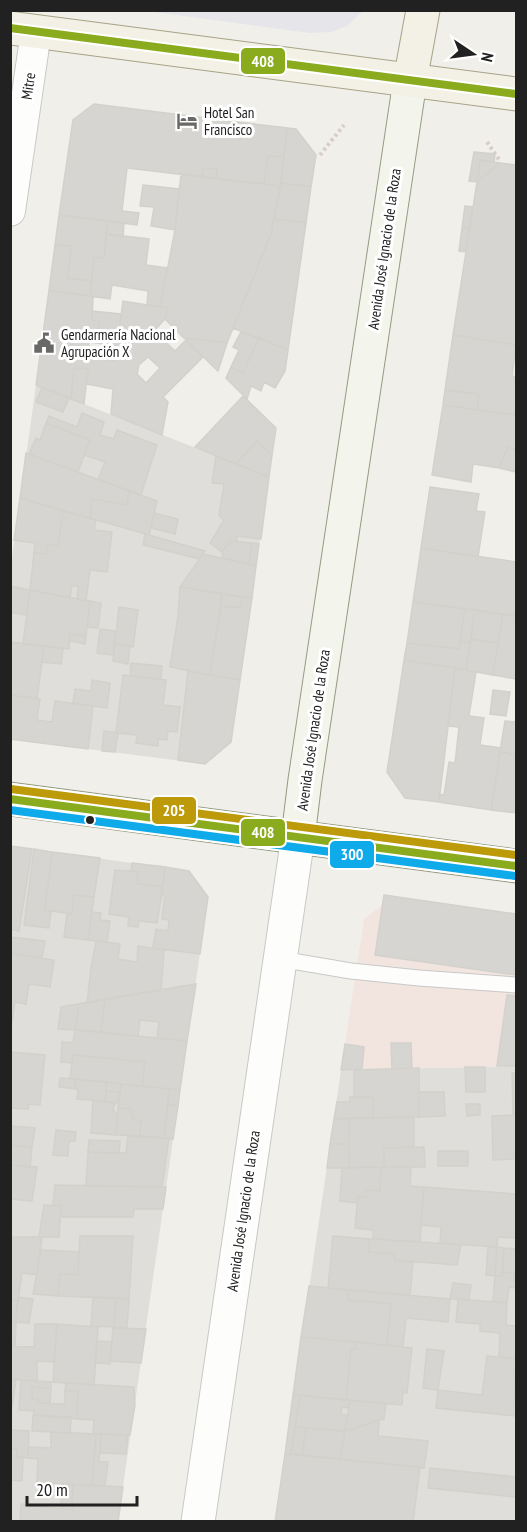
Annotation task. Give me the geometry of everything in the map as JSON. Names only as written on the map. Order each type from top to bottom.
[{"type":"main road","name":"Avenida José Ignacio de la Roza","points":[[298,837],[410,81],[423,10]]},
{"type":"main road","points":[[23,30],[516,94]]},
{"type":"main road","points":[[10,799],[516,866]]},
{"type":"street","name":"Mitre","points":[[10,211],[23,30]]},
{"type":"street","name":"Avenida José Ignacio de la Roza","points":[[198,1521],[298,837]]},
{"type":"lane","points":[[280,959],[351,971],[516,985]]},
{"type":"path","points":[[320,155],[344,125]]},
{"type":"path","points":[[487,142],[500,161]]},
{"type":"shaded area","points":[[147,11],[363,11],[347,26],[331,32],[310,33]]},
{"type":"shaded area","points":[[36,385],[269,477],[231,742],[205,764],[11,739],[11,565]]},
{"type":"shaded area","points":[[11,846],[189,871],[208,897],[118,1521],[11,1522]]},
{"type":"shaded area","points":[[390,899],[516,915],[516,1066],[341,1070],[364,919]]},
{"type":"shaded area","points":[[516,1066],[516,1521],[275,1522],[341,1070]]},
{"type":"building","points":[[94,104],[287,128],[284,157],[268,156],[264,184],[216,179],[217,169],[203,168],[202,177],[127,168],[122,211],[139,213],[137,225],[59,215],[73,120]]},
{"type":"building","points":[[287,128],[296,129],[316,155],[311,187],[281,183]]},
{"type":"building","points":[[474,152],[495,154],[494,162],[480,160],[477,182],[469,181]]},
{"type":"building","points":[[268,156],[284,157],[280,186],[264,184]]},
{"type":"building","points":[[480,160],[500,163],[477,182]]},
{"type":"building","points":[[500,163],[516,165],[516,345],[453,335],[477,182]]},
{"type":"building","points":[[203,168],[217,169],[216,179],[202,177]]},
{"type":"building","points":[[181,174],[280,186],[271,234],[227,343],[184,338],[165,319],[168,308],[160,307],[175,230]]},
{"type":"building","points":[[281,183],[311,187],[306,223],[274,219]]},
{"type":"building","points":[[143,185],[179,189],[175,230],[151,226],[154,207],[140,206]]},
{"type":"building","points":[[465,206],[473,207],[469,229],[462,228]]},
{"type":"building","points":[[59,215],[108,221],[104,258],[94,257],[92,281],[67,278],[72,246],[55,245]]},
{"type":"building","points":[[274,219],[306,223],[288,350],[233,328],[271,234]]},
{"type":"building","points":[[108,221],[124,223],[123,237],[106,234]]},
{"type":"building","points":[[462,228],[469,229],[466,252],[459,251]]},
{"type":"building","points":[[106,234],[149,239],[146,265],[167,268],[160,307],[147,305],[148,291],[112,285],[110,299],[90,296],[94,257],[104,258]]},
{"type":"building","points":[[55,245],[72,246],[67,278],[92,281],[90,296],[49,290]]},
{"type":"building","points":[[49,290],[93,297],[92,320],[99,322],[97,336],[118,338],[123,301],[168,308],[165,319],[154,331],[175,351],[186,340],[203,357],[163,397],[168,402],[162,435],[111,414],[113,389],[86,384],[88,369],[74,368],[71,399],[36,385]],"holes":[[[89,342],[118,346],[116,361],[88,357]],[[148,357],[160,368],[146,383],[137,374],[139,365]]]},
{"type":"building","points":[[92,311],[121,314],[118,338],[97,336],[99,322],[92,320]]},
{"type":"building","points":[[241,332],[259,338],[243,373],[231,367],[239,350],[233,347]]},
{"type":"building","points":[[453,335],[516,345],[512,376],[516,377],[516,415],[477,410],[479,394],[445,390]]},
{"type":"building","points":[[184,338],[227,343],[218,371],[186,340]]},
{"type":"building","points":[[259,338],[288,350],[285,371],[275,388],[264,382],[261,391],[251,386],[247,399],[226,378],[231,367],[243,373]]},
{"type":"building","points":[[74,368],[88,369],[84,404],[71,399]]},
{"type":"building","points":[[42,387],[69,398],[63,412],[36,402]]},
{"type":"building","points":[[445,390],[479,394],[477,410],[443,405]]},
{"type":"building","points":[[243,396],[276,428],[272,455],[257,441],[236,464],[195,447]]},
{"type":"building","points":[[443,405],[516,415],[516,450],[508,447],[499,468],[473,464],[471,482],[432,475]]},
{"type":"building","points":[[82,413],[104,422],[100,435],[114,439],[117,430],[157,445],[141,495],[98,479],[105,462],[84,455],[90,440],[46,423],[49,416],[77,427]]},
{"type":"building","points":[[46,423],[90,440],[78,472],[29,454],[36,438],[40,440]]},
{"type":"building","points":[[257,441],[272,455],[269,477],[236,464]]},
{"type":"building","points":[[508,447],[516,450],[516,472],[499,468]]},
{"type":"building","points":[[26,453],[129,491],[127,505],[92,499],[90,518],[20,498]]},
{"type":"building","points":[[216,456],[269,477],[261,539],[237,536],[237,542],[230,541],[222,552],[210,543],[224,520],[219,516],[224,484],[212,483]]},
{"type":"building","points":[[430,487],[479,494],[476,511],[485,512],[478,557],[421,548]]},
{"type":"building","points":[[129,491],[157,501],[149,535],[90,518],[92,499],[127,505]]},
{"type":"building","points":[[20,498],[63,511],[58,546],[47,545],[46,554],[34,553],[35,543],[14,540]]},
{"type":"building","points":[[63,511],[96,520],[94,530],[112,532],[107,572],[90,570],[86,601],[77,599],[78,586],[72,586],[70,598],[30,590],[34,553],[46,554],[47,545],[58,546]]},
{"type":"building","points":[[154,513],[178,519],[175,534],[151,528]]},
{"type":"building","points":[[145,534],[205,551],[199,559],[143,545]]},
{"type":"building","points":[[230,541],[252,543],[249,564],[223,558],[222,552]]},
{"type":"building","points":[[252,543],[259,544],[256,566],[249,564]]},
{"type":"building","points":[[421,548],[516,562],[516,616],[413,602]]},
{"type":"building","points":[[203,554],[256,566],[252,598],[180,587]]},
{"type":"building","points":[[10,586],[30,590],[27,615],[10,612]]},
{"type":"building","points":[[180,587],[222,594],[210,675],[170,667]]},
{"type":"building","points":[[30,590],[90,601],[86,636],[70,634],[69,649],[23,644]]},
{"type":"building","points":[[222,594],[242,597],[240,608],[221,606]]},
{"type":"building","points":[[242,597],[252,598],[240,680],[210,675],[221,606],[240,608]]},
{"type":"building","points":[[90,601],[101,603],[98,628],[87,627]]},
{"type":"building","points":[[413,602],[465,609],[459,649],[407,643]]},
{"type":"building","points":[[119,607],[138,610],[133,647],[115,644]]},
{"type":"building","points":[[465,609],[475,610],[470,643],[460,641]]},
{"type":"building","points":[[475,610],[503,614],[498,643],[471,639]]},
{"type":"building","points":[[503,614],[516,616],[516,679],[493,675]]},
{"type":"building","points":[[100,629],[116,631],[113,655],[97,653]]},
{"type":"building","points":[[70,634],[86,636],[85,644],[70,641]]},
{"type":"building","points":[[471,639],[498,643],[493,675],[466,670]]},
{"type":"building","points":[[460,641],[470,643],[466,670],[404,660],[407,643],[459,649]]},
{"type":"building","points":[[10,642],[44,646],[37,699],[10,695]]},
{"type":"building","points":[[115,644],[130,646],[128,664],[113,661]]},
{"type":"building","points":[[44,646],[63,649],[61,664],[42,662]]},
{"type":"building","points":[[404,660],[455,668],[439,802],[405,798],[387,772]]},
{"type":"building","points":[[131,663],[162,666],[161,679],[130,676]]},
{"type":"building","points":[[455,668],[476,672],[469,716],[484,718],[480,745],[501,748],[491,810],[439,802],[439,794],[444,795],[449,762],[455,763],[459,727],[448,726]]},
{"type":"building","points":[[188,671],[240,680],[231,742],[205,764],[178,760]]},
{"type":"building","points":[[123,675],[166,680],[163,705],[180,707],[177,732],[168,731],[167,740],[158,739],[158,746],[136,743],[137,735],[116,733]]},
{"type":"building","points":[[92,680],[110,683],[107,708],[73,703],[75,689],[91,691]]},
{"type":"building","points":[[493,690],[510,692],[506,716],[490,714]]},
{"type":"building","points":[[10,695],[40,699],[37,720],[52,722],[55,701],[93,706],[88,749],[10,739]]},
{"type":"building","points":[[505,721],[516,722],[516,755],[500,752]]},
{"type":"building","points":[[104,731],[118,733],[115,752],[102,751]]},
{"type":"building","points":[[500,752],[516,755],[516,813],[491,810]]},
{"type":"building","points":[[10,846],[32,849],[19,931],[10,929]]},
{"type":"building","points":[[34,849],[52,852],[45,910],[51,911],[49,928],[24,925]]},
{"type":"building","points":[[52,852],[100,858],[94,897],[74,895],[72,914],[45,910]]},
{"type":"building","points":[[132,863],[165,867],[163,887],[136,883],[138,872],[131,871]]},
{"type":"building","points":[[165,867],[189,871],[208,897],[200,954],[153,948],[156,929],[168,931],[169,920],[162,919],[165,896],[161,895]]},
{"type":"building","points":[[115,870],[138,872],[136,883],[163,887],[157,923],[139,921],[138,927],[128,926],[129,917],[109,914]]},
{"type":"building","points":[[74,895],[94,897],[88,940],[64,937],[67,913],[72,914]]},
{"type":"building","points":[[384,895],[516,914],[516,975],[375,955]]},
{"type":"building","points":[[92,912],[101,913],[100,920],[110,921],[107,942],[88,940]]},
{"type":"building","points":[[10,937],[45,941],[42,958],[10,953]]},
{"type":"building","points":[[96,941],[120,944],[118,959],[137,962],[138,946],[164,950],[161,990],[87,1003]]},
{"type":"building","points":[[10,953],[54,960],[50,987],[29,984],[26,1004],[15,1002],[11,1029]]},
{"type":"building","points":[[196,984],[187,1041],[157,1038],[159,1022],[140,1020],[138,1036],[101,1032],[105,999]]},
{"type":"building","points":[[507,995],[516,996],[516,1066],[497,1066]]},
{"type":"building","points":[[105,999],[101,1032],[75,1030],[79,1004]]},
{"type":"building","points":[[79,1004],[75,1030],[58,1029],[61,1007]]},
{"type":"building","points":[[75,1030],[187,1041],[180,1090],[142,1086],[145,1062],[73,1055],[72,1063],[61,1062],[62,1042],[73,1043]]},
{"type":"building","points":[[391,1043],[411,1043],[412,1068],[392,1069]]},
{"type":"building","points":[[345,1044],[364,1047],[362,1069],[341,1070]]},
{"type":"building","points":[[10,1052],[45,1055],[40,1105],[29,1104],[28,1109],[10,1108]]},
{"type":"building","points":[[73,1055],[145,1062],[142,1086],[70,1079]]},
{"type":"building","points":[[465,1067],[485,1067],[485,1092],[466,1092]]},
{"type":"building","points":[[419,1068],[419,1117],[373,1118],[373,1097],[354,1097],[354,1070]]},
{"type":"building","points":[[512,1073],[516,1073],[516,1115],[513,1115]]},
{"type":"building","points":[[60,1078],[76,1079],[75,1089],[59,1087]]},
{"type":"building","points":[[76,1079],[107,1082],[105,1101],[77,1099]]},
{"type":"building","points":[[107,1082],[121,1084],[120,1092],[106,1091]]},
{"type":"building","points":[[121,1084],[169,1089],[164,1138],[140,1136],[141,1121],[133,1119],[131,1109],[118,1108]]},
{"type":"building","points":[[169,1089],[180,1090],[178,1106],[168,1105]]},
{"type":"building","points":[[106,1091],[120,1092],[118,1103],[105,1101]]},
{"type":"building","points":[[419,1092],[444,1092],[445,1116],[419,1117]]},
{"type":"building","points":[[350,1097],[373,1097],[373,1118],[334,1119],[337,1102],[350,1102]]},
{"type":"building","points":[[93,1100],[115,1103],[113,1110],[118,1115],[116,1135],[91,1133]]},
{"type":"building","points":[[466,1104],[480,1104],[480,1115],[467,1116]]},
{"type":"building","points":[[168,1105],[178,1106],[173,1139],[164,1138]]},
{"type":"building","points":[[118,1108],[131,1109],[133,1119],[141,1121],[140,1136],[116,1135]]},
{"type":"building","points":[[516,1115],[516,1159],[493,1160],[492,1116]]},
{"type":"building","points":[[414,1117],[414,1147],[384,1148],[384,1167],[349,1168],[349,1118]]},
{"type":"building","points":[[349,1118],[349,1144],[330,1144],[334,1119]]},
{"type":"building","points":[[10,1126],[35,1128],[32,1147],[10,1145]]},
{"type":"building","points":[[56,1130],[76,1132],[75,1141],[69,1141],[68,1156],[53,1155]]},
{"type":"building","points":[[128,1136],[169,1138],[162,1187],[86,1186],[88,1152],[126,1153]]},
{"type":"building","points":[[89,1140],[120,1141],[119,1153],[88,1152]]},
{"type":"building","points":[[330,1144],[349,1144],[349,1168],[327,1168]]},
{"type":"building","points":[[10,1145],[32,1147],[30,1167],[10,1165]]},
{"type":"building","points":[[424,1147],[425,1167],[384,1167],[384,1148]]},
{"type":"building","points":[[438,1151],[468,1151],[468,1166],[438,1166]]},
{"type":"building","points":[[10,1165],[37,1167],[32,1201],[10,1199]]},
{"type":"building","points":[[381,1167],[380,1191],[366,1190],[366,1197],[358,1196],[357,1203],[340,1201],[342,1168]]},
{"type":"building","points":[[381,1167],[411,1167],[410,1186],[424,1187],[420,1242],[373,1239],[373,1230],[355,1228],[358,1196],[366,1197],[366,1190],[380,1191]]},
{"type":"building","points":[[55,1185],[166,1187],[163,1209],[134,1209],[133,1217],[61,1217],[61,1206],[53,1205]]},
{"type":"building","points":[[424,1187],[516,1194],[516,1238],[498,1237],[497,1247],[440,1243],[441,1227],[421,1225]]},
{"type":"building","points":[[44,1205],[61,1206],[59,1237],[39,1237]]},
{"type":"building","points":[[80,1236],[133,1236],[129,1299],[58,1296],[60,1274],[78,1275]]},
{"type":"building","points":[[333,1236],[370,1239],[369,1252],[395,1254],[394,1260],[413,1262],[410,1295],[328,1288]]},
{"type":"building","points":[[10,1237],[42,1237],[37,1275],[22,1273],[18,1301],[10,1300]]},
{"type":"building","points":[[370,1239],[461,1245],[457,1265],[394,1260],[395,1254],[369,1252]]},
{"type":"building","points":[[488,1247],[497,1247],[495,1276],[486,1275]]},
{"type":"building","points":[[497,1247],[504,1248],[502,1276],[495,1276]]},
{"type":"building","points":[[504,1248],[516,1249],[516,1281],[514,1281],[514,1273],[503,1272]]},
{"type":"building","points":[[41,1250],[79,1252],[78,1275],[60,1274],[58,1296],[33,1294]]},
{"type":"building","points":[[503,1272],[514,1273],[516,1288],[509,1287],[507,1303],[493,1302],[495,1276],[502,1276]]},
{"type":"building","points":[[453,1283],[471,1285],[469,1300],[450,1299]]},
{"type":"building","points":[[309,1286],[348,1290],[348,1300],[391,1304],[387,1345],[301,1337]]},
{"type":"building","points":[[348,1290],[450,1299],[448,1322],[406,1318],[403,1347],[387,1345],[391,1304],[348,1300]]},
{"type":"building","points":[[18,1297],[33,1299],[29,1323],[15,1322]]},
{"type":"building","points":[[93,1297],[116,1298],[114,1327],[91,1326]]},
{"type":"building","points":[[116,1298],[129,1299],[127,1328],[114,1327]]},
{"type":"building","points":[[458,1299],[507,1303],[506,1325],[516,1326],[516,1359],[499,1357],[500,1333],[480,1331],[480,1324],[456,1322]]},
{"type":"building","points":[[10,1300],[18,1301],[15,1322],[10,1322]]},
{"type":"building","points":[[10,1322],[16,1323],[15,1346],[10,1346]]},
{"type":"building","points":[[35,1324],[57,1324],[54,1362],[37,1361],[37,1381],[10,1379],[10,1346],[34,1347]]},
{"type":"building","points":[[57,1324],[98,1327],[94,1385],[53,1382]]},
{"type":"building","points":[[113,1328],[146,1329],[141,1363],[110,1361]]},
{"type":"building","points":[[301,1337],[356,1342],[356,1349],[351,1349],[346,1400],[293,1395]]},
{"type":"building","points":[[97,1341],[112,1342],[110,1364],[95,1363]]},
{"type":"building","points":[[356,1342],[412,1348],[407,1393],[403,1392],[402,1405],[346,1400],[351,1349],[356,1349]]},
{"type":"building","points":[[427,1349],[444,1351],[438,1390],[423,1388]]},
{"type":"building","points":[[487,1356],[516,1359],[514,1406],[516,1406],[516,1416],[436,1408],[438,1390],[482,1395]]},
{"type":"building","points":[[10,1379],[16,1380],[10,1420]]},
{"type":"building","points":[[21,1380],[51,1382],[51,1388],[32,1387],[32,1399],[38,1399],[38,1403],[65,1404],[65,1391],[78,1391],[77,1419],[34,1415],[34,1411],[19,1410]]},
{"type":"building","points":[[66,1383],[134,1387],[135,1405],[130,1435],[93,1434],[94,1420],[77,1419],[78,1391],[65,1391]]},
{"type":"building","points":[[32,1387],[51,1388],[50,1403],[38,1403],[38,1399],[32,1399]]},
{"type":"building","points":[[293,1395],[300,1395],[291,1454],[285,1454]]},
{"type":"building","points":[[300,1395],[350,1400],[348,1408],[342,1407],[341,1414],[347,1415],[345,1431],[295,1427]]},
{"type":"building","points":[[350,1400],[386,1404],[384,1419],[345,1431]]},
{"type":"building","points":[[33,1415],[71,1417],[70,1433],[32,1431]]},
{"type":"building","points":[[379,1420],[378,1436],[428,1441],[424,1468],[340,1459],[345,1431]]},
{"type":"building","points":[[295,1427],[306,1428],[302,1455],[291,1454]]},
{"type":"building","points":[[306,1428],[345,1431],[340,1459],[302,1455]]},
{"type":"building","points":[[10,1430],[29,1431],[28,1458],[16,1457],[17,1449],[10,1448]]},
{"type":"building","points":[[51,1432],[96,1434],[92,1486],[37,1482],[38,1459],[28,1458],[28,1447],[51,1448]]},
{"type":"building","points":[[96,1434],[101,1434],[99,1462],[108,1462],[105,1486],[92,1486]]},
{"type":"building","points":[[101,1434],[128,1435],[126,1454],[100,1453]]},
{"type":"building","points":[[10,1448],[17,1449],[16,1457],[23,1457],[22,1481],[10,1480]]},
{"type":"building","points":[[285,1454],[420,1467],[413,1522],[275,1522]]},
{"type":"building","points":[[430,1468],[516,1477],[516,1497],[428,1488]]},
{"type":"building","points":[[62,1483],[73,1484],[72,1510],[61,1508]]},
{"type":"building","points":[[73,1484],[123,1487],[118,1522],[20,1522],[21,1504],[72,1510]]},
{"type":"transit line","name":"408","points":[[10,28],[516,94]]},
{"type":"transit line","name":"205","points":[[11,789],[516,855]]},
{"type":"transit line","name":"408","points":[[10,799],[516,866]]},
{"type":"transit line","name":"300","points":[[10,810],[515,876]]},
{"type":"place","name":"Hotel San Francisco","points":[[187,121]]},
{"type":"place","name":"Gendarmería Nacional Agrupación X","points":[[44,343]]}]
